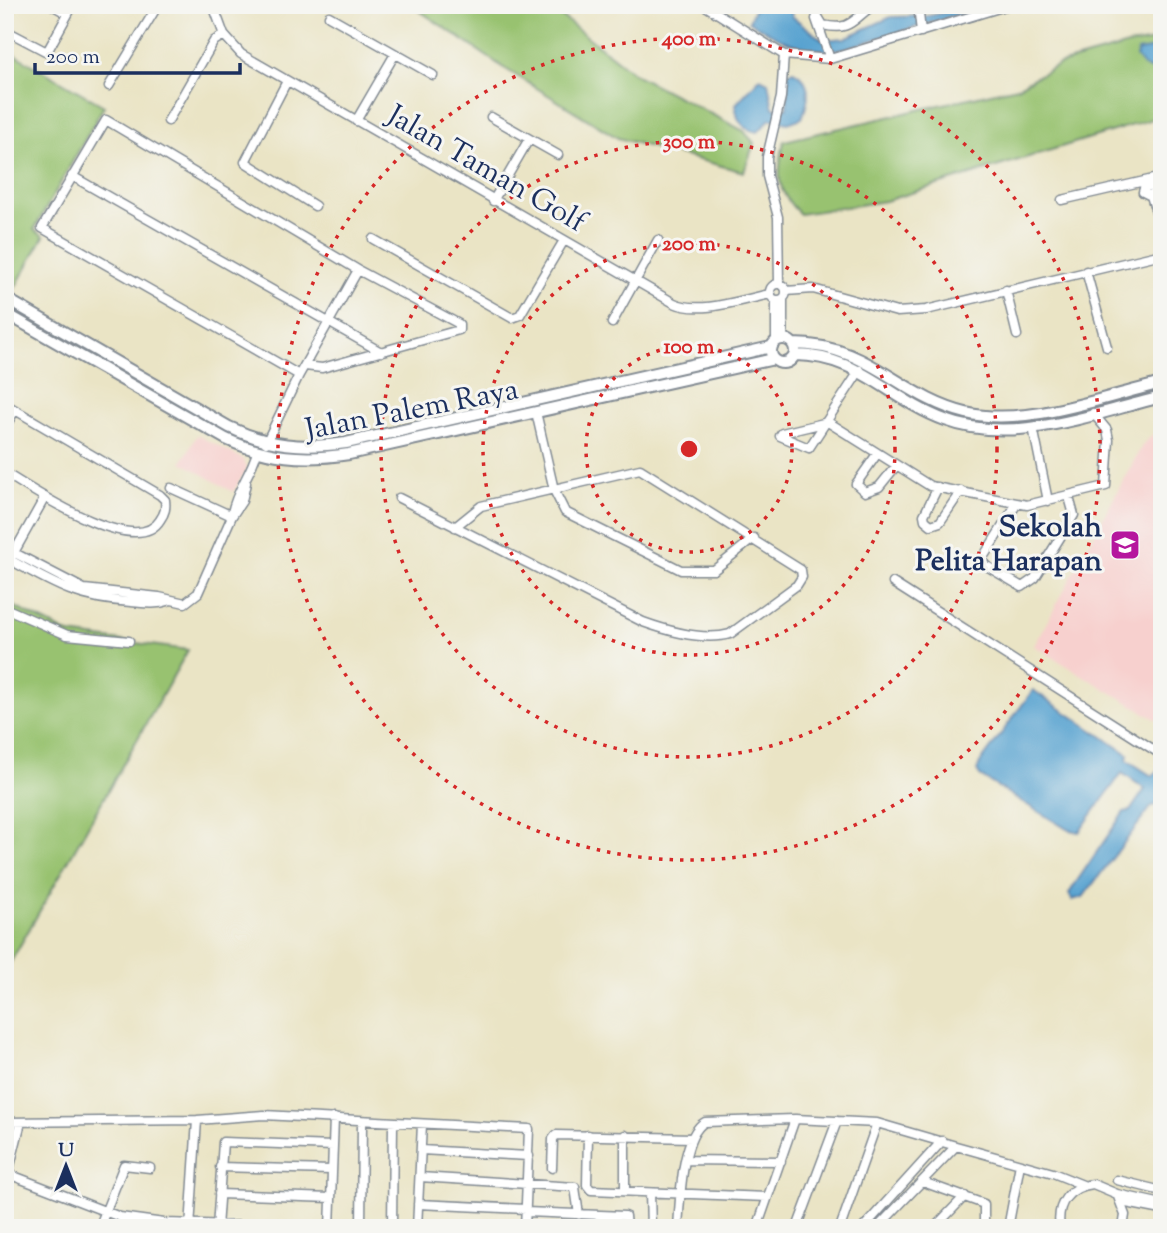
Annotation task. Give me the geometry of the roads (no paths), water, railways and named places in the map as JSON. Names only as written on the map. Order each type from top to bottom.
[{"type":"street","points":[[52,5],[68,15]]},
{"type":"street","points":[[5,30],[44,52],[50,49],[73,5]]},
{"type":"street","points":[[109,86],[158,5]]},
{"type":"street","name":"Jalan Taman Golf","points":[[212,5],[224,35],[241,54],[563,242],[684,306],[830,291],[897,312],[926,310],[1162,254]]},
{"type":"street","points":[[704,5],[784,55],[829,57],[1009,5]]},
{"type":"street","points":[[811,5],[829,57]]},
{"type":"street","points":[[814,15],[823,24],[841,28],[855,22],[874,5]]},
{"type":"street","points":[[918,5],[921,30]]},
{"type":"street","points":[[329,16],[433,75]]},
{"type":"street","points":[[168,121],[215,41],[224,35]]},
{"type":"street","points":[[356,121],[395,54]]},
{"type":"street","points":[[774,359],[784,345],[779,296],[772,287],[779,284],[778,217],[767,176],[767,157],[781,97],[784,55]]},
{"type":"street","points":[[287,80],[245,162],[315,206]]},
{"type":"street","points":[[491,117],[558,155]]},
{"type":"street","points":[[299,375],[42,228],[104,122],[109,121],[358,270],[459,324],[459,330],[381,352],[322,368],[305,366]]},
{"type":"street","points":[[493,201],[529,139]]},
{"type":"street","points":[[72,176],[381,352]]},
{"type":"street","points":[[1062,200],[1147,183],[1162,177]]},
{"type":"street","points":[[1147,183],[1154,188],[1152,196],[1162,230]]},
{"type":"street","points":[[373,239],[512,318],[520,315],[563,242]]},
{"type":"street","points":[[612,323],[658,240]]},
{"type":"street","points":[[266,443],[299,375],[358,270]]},
{"type":"street","points":[[1086,271],[1107,347]]},
{"type":"street","points":[[1006,290],[1017,335]]},
{"type":"street","name":"Jalan Palem Raya","points":[[5,298],[229,427],[266,443],[300,447],[346,443],[784,345],[830,347],[851,353],[949,407],[987,416],[1030,414],[1162,383]]},
{"type":"street","points":[[8,315],[11,308],[18,305]]},
{"type":"street","name":"Jalan Palem Raya","points":[[8,315],[226,439],[257,452],[301,459],[328,457],[774,359],[785,363],[784,345]]},
{"type":"street","name":"Jalan Palem Raya","points":[[784,345],[860,370],[943,419],[984,429],[1031,427],[1162,397]]},
{"type":"street","points":[[860,370],[828,422],[809,448],[780,436],[782,433],[828,422],[919,481],[938,487],[998,497],[1016,505],[1069,497],[1104,488],[1107,484],[1108,434],[1093,413]]},
{"type":"street","points":[[5,404],[160,495],[166,505],[154,527],[122,530],[100,526],[5,473]]},
{"type":"street","points":[[5,427],[15,410]]},
{"type":"street","points":[[536,412],[554,490],[565,512],[681,569],[714,570],[754,538]]},
{"type":"street","points":[[1031,427],[1048,501]]},
{"type":"street","points":[[45,497],[8,554],[84,589],[159,597],[184,603],[193,599],[232,516],[234,499],[246,484],[257,452]]},
{"type":"street","points":[[877,454],[856,484],[865,492],[878,487],[896,466]]},
{"type":"street","points":[[399,498],[455,527],[643,622],[718,637],[739,629],[801,580],[800,569],[640,469],[481,506],[455,527]]},
{"type":"street","points":[[938,487],[924,515],[931,525],[940,522],[961,491]]},
{"type":"street","points":[[171,488],[232,516]]},
{"type":"street","points":[[1016,505],[982,559],[985,565],[1024,587],[1035,578],[1074,515],[1069,497]]},
{"type":"street","points":[[893,583],[1162,755]]},
{"type":"street","points":[[5,608],[67,635],[129,641]]},
{"type":"street","points":[[5,1122],[197,1120],[264,1115],[529,1129],[525,1228]]},
{"type":"street","points":[[330,1227],[334,1118]]},
{"type":"street","points":[[757,1228],[795,1119]]},
{"type":"street","points":[[678,1228],[685,1160],[692,1138],[700,1125],[712,1121],[795,1119],[877,1123],[1083,1185],[1104,1186],[1119,1198],[1162,1210]]},
{"type":"street","points":[[191,1226],[197,1120]]},
{"type":"street","points":[[797,1228],[837,1121]]},
{"type":"street","points":[[21,1122],[8,1174],[137,1224],[342,1228]]},
{"type":"street","points":[[361,1228],[362,1122]]},
{"type":"street","points":[[392,1228],[393,1123]]},
{"type":"street","points":[[840,1228],[877,1123]]},
{"type":"street","points":[[417,1228],[422,1124]]},
{"type":"street","points":[[588,1135],[588,1187],[650,1193],[766,1197]]},
{"type":"street","points":[[552,1168],[554,1137],[625,1135],[692,1138]]},
{"type":"street","points":[[625,1135],[625,1191]]},
{"type":"street","points":[[863,1228],[942,1141]]},
{"type":"street","points":[[217,1226],[220,1167],[225,1142],[332,1146]]},
{"type":"street","points":[[877,1228],[956,1146]]},
{"type":"street","points":[[421,1150],[529,1156]]},
{"type":"street","points":[[685,1160],[781,1161]]},
{"type":"street","points":[[1008,1228],[1020,1164]]},
{"type":"street","points":[[99,1228],[124,1165],[150,1168]]},
{"type":"street","points":[[220,1167],[331,1170]]},
{"type":"street","points":[[420,1177],[577,1188],[579,1215]]},
{"type":"street","points":[[1065,1179],[1065,1198]]},
{"type":"street","points":[[1117,1180],[1162,1191]]},
{"type":"street","points":[[923,1182],[985,1205],[984,1228]]},
{"type":"street","points":[[1060,1228],[1060,1207],[1065,1198],[1083,1185]]},
{"type":"street","points":[[650,1193],[651,1228]]},
{"type":"street","points":[[219,1194],[331,1198]]},
{"type":"street","points":[[934,1228],[965,1196]]},
{"type":"street","points":[[1119,1198],[1162,1204]]},
{"type":"street","points":[[1119,1198],[1125,1215],[1124,1228]]},
{"type":"street","points":[[418,1204],[625,1216],[626,1228]]},
{"type":"water","points":[[756,5],[788,5],[793,17],[823,40],[845,38],[891,17],[929,16],[953,11],[960,5],[990,5],[842,49],[828,50],[793,44],[749,21]]},
{"type":"water","points":[[1162,47],[1162,75],[1143,66],[1136,57],[1138,51]]},
{"type":"water","points":[[793,71],[804,80],[808,92],[802,118],[788,123],[770,119],[758,132],[744,126],[737,114],[736,104],[760,78],[768,82],[773,108],[787,108],[788,73]]},
{"type":"water","points":[[1033,690],[1128,754],[1127,760],[1152,776],[1162,768],[1162,804],[1152,806],[1083,897],[1072,900],[1069,894],[1073,887],[1124,812],[1130,811],[1145,789],[1122,773],[1079,832],[1067,829],[980,776],[977,771],[980,763]]},
{"type":"place","name":"Sekolah Pelita Harapan","points":[[1125,545]]}]
